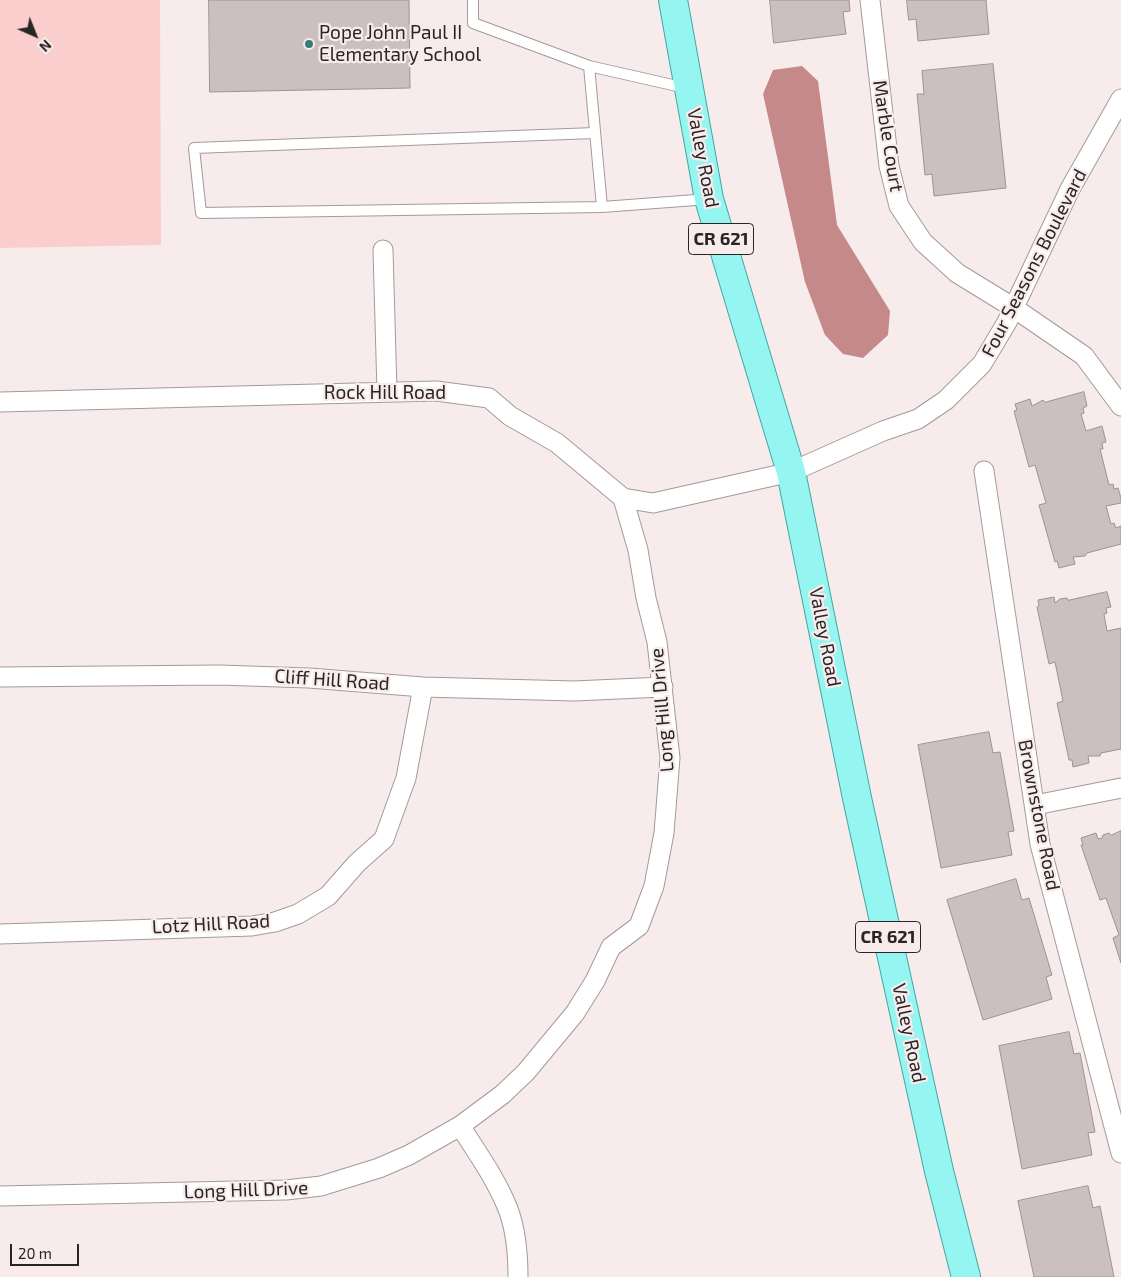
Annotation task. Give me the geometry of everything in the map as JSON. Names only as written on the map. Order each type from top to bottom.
[{"type":"main road","name":"Valley Road","points":[[673,0],[709,199],[791,472],[857,798],[939,1171],[966,1277]]},
{"type":"street","name":"Marble Court","points":[[870,0],[889,166],[899,206],[923,242],[957,273],[1014,308],[1084,356],[1121,406]]},
{"type":"street","name":"Four Seasons Boulevard","points":[[791,472],[882,431],[918,419],[946,400],[982,364],[1014,308],[1070,189],[1121,99]]},
{"type":"street","points":[[383,250],[387,392]]},
{"type":"street","name":"Rock Hill Road","points":[[0,402],[436,391],[489,398],[510,416],[557,442],[623,498]]},
{"type":"street","name":"Brownstone Road","points":[[984,471],[1040,844],[1121,1153]]},
{"type":"street","points":[[623,498],[653,503],[791,472]]},
{"type":"street","name":"Long Hill Drive","points":[[0,1196],[286,1190],[321,1186],[379,1168],[409,1155],[460,1126],[503,1094],[526,1072],[575,1013],[595,981],[611,947],[639,926],[654,886],[664,833],[670,758],[663,687],[657,642],[646,598],[638,550],[623,498]]},
{"type":"street","name":"Cliff Hill Road","points":[[0,677],[219,675],[309,678],[423,687],[574,691],[663,687]]},
{"type":"street","name":"Lotz Hill Road","points":[[0,934],[252,926],[275,922],[298,914],[328,896],[358,863],[384,839],[406,778],[423,687]]},
{"type":"street","points":[[1034,805],[1121,788]]},
{"type":"street","points":[[460,1126],[479,1155],[508,1209],[516,1242],[518,1277]]},
{"type":"lane","points":[[473,0],[473,23],[589,66],[689,89]]},
{"type":"lane","points":[[589,66],[602,207]]},
{"type":"lane","points":[[595,132],[194,148],[201,213],[602,207],[709,199]]},
{"type":"shaded area","points":[[0,0],[160,0],[161,245],[0,248]]},
{"type":"shaded area","points":[[802,66],[818,81],[837,225],[890,311],[888,335],[863,358],[843,354],[825,335],[805,282],[763,94],[773,70]]},
{"type":"building","name":"Pope John Paul II Elementary School","points":[[209,0],[409,0],[410,88],[210,92]]},
{"type":"building","points":[[770,0],[849,0],[850,11],[843,12],[846,34],[774,43]]},
{"type":"building","points":[[907,0],[986,0],[989,34],[918,41],[916,19],[909,20]]},
{"type":"building","points":[[993,64],[1006,188],[934,196],[932,174],[925,175],[917,94],[924,94],[922,71]]},
{"type":"building","points":[[1084,392],[1087,406],[1083,408],[1084,413],[1081,414],[1086,431],[1102,426],[1106,442],[1102,443],[1103,449],[1100,449],[1109,485],[1113,484],[1114,489],[1118,488],[1121,498],[1121,503],[1106,506],[1111,524],[1114,523],[1116,528],[1121,526],[1121,544],[1087,553],[1085,556],[1073,557],[1075,564],[1059,568],[1057,561],[1055,562],[1039,505],[1046,503],[1035,465],[1029,467],[1014,411],[1017,410],[1015,404],[1030,399],[1032,406],[1043,400],[1045,402]]},
{"type":"building","points":[[1107,592],[1111,607],[1106,608],[1107,613],[1104,614],[1107,631],[1121,628],[1121,749],[1101,753],[1100,756],[1088,756],[1089,763],[1073,767],[1072,760],[1069,760],[1057,703],[1063,701],[1055,662],[1049,664],[1037,607],[1039,606],[1038,600],[1054,597],[1055,603],[1060,599],[1067,598],[1068,600]]},
{"type":"building","points":[[989,732],[993,753],[1000,752],[1014,831],[1008,832],[1012,855],[941,868],[918,745]]},
{"type":"building","points":[[1121,831],[1121,963],[1113,938],[1119,935],[1106,898],[1100,900],[1081,845],[1083,845],[1081,838],[1096,833],[1098,839],[1102,838],[1103,835],[1109,833],[1111,835]]},
{"type":"building","points":[[1016,879],[1022,900],[1029,898],[1052,975],[1046,977],[1052,999],[983,1020],[947,900]]},
{"type":"building","points":[[1069,1032],[1074,1054],[1080,1053],[1095,1132],[1088,1133],[1092,1155],[1022,1169],[999,1046]]},
{"type":"building","points":[[1088,1186],[1093,1208],[1100,1206],[1114,1277],[1034,1277],[1018,1201]]},
{"type":"place","name":"Pope John Paul II Elementary School","points":[[309,44]]}]
